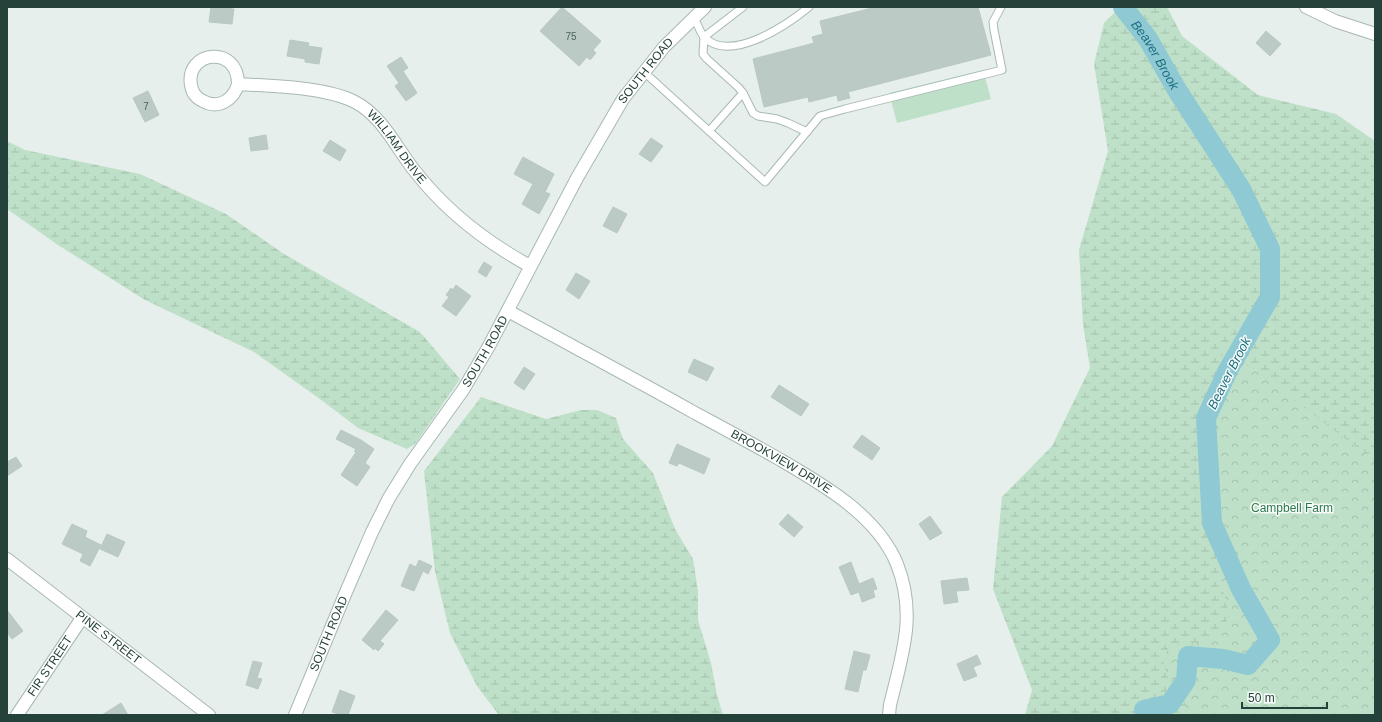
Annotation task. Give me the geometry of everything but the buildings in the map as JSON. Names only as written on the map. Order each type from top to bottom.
[{"type":"street","name":"SOUTH ROAD","points":[[295,715],[346,592],[372,532],[389,498],[410,464],[463,390],[508,311],[577,178],[619,105],[664,47],[705,7]]},
{"type":"street","points":[[1306,7],[1335,21],[1375,34]]},
{"type":"street","points":[[216,56],[224,58],[231,62],[236,68],[238,84],[236,91],[231,98],[224,102],[212,104],[201,101],[195,95],[191,88],[191,72],[195,65],[208,57],[216,56]]},
{"type":"street","name":"WILLIAM DRIVE","points":[[238,84],[327,93],[356,102],[380,122],[414,170],[450,209],[479,234],[510,255],[530,266]]},
{"type":"street","name":"BROOKVIEW DRIVE","points":[[508,311],[560,340],[595,357],[783,462],[836,494],[866,520],[890,551],[896,563],[906,594],[908,614],[906,640],[890,705],[890,715]]},
{"type":"street","name":"PINE STREET","points":[[7,559],[209,715]]},
{"type":"street","name":"FIR STREET","points":[[17,715],[82,618]]},
{"type":"lane","points":[[704,36],[743,7]]},
{"type":"lane","points":[[694,18],[704,36],[715,44],[736,46],[750,42],[791,21],[809,7]]},
{"type":"lane","points":[[644,72],[765,182],[820,116],[1002,70],[993,22],[1001,7]]},
{"type":"lane","points":[[704,36],[703,54],[738,87],[743,93],[753,113],[758,116],[788,123],[807,132]]},
{"type":"lane","points":[[709,131],[743,93]]},
{"type":"green space","points":[[1120,7],[1167,7],[1182,36],[1258,95],[1336,114],[1375,141],[1375,715],[1025,715],[1032,690],[993,589],[1002,497],[1052,446],[1090,368],[1083,324],[1079,250],[1108,151],[1094,64],[1104,23]]},
{"type":"green space","points":[[983,70],[991,99],[897,123],[889,93]]},
{"type":"green space","points":[[7,141],[25,150],[140,174],[226,214],[284,254],[420,332],[460,379],[416,443],[407,449],[358,428],[254,352],[145,300],[58,245],[7,209]]},
{"type":"green space","name":"Campbell Farm","points":[[1225,348],[1375,461],[1375,715],[1185,715],[1185,702],[1178,695],[1169,679],[1164,660],[1171,645],[1199,643],[1208,639],[1227,624],[1229,614],[1216,563],[1216,549],[1211,520],[1206,458],[1212,401],[1218,366]]},
{"type":"green space","points":[[481,397],[546,419],[581,410],[597,410],[616,418],[623,439],[653,473],[675,529],[693,559],[698,591],[698,620],[711,663],[717,695],[723,715],[499,715],[477,686],[450,633],[435,571],[424,471]]},
{"type":"waterway","name":"Beaver Brook","points":[[1123,7],[1148,39],[1177,90],[1241,189],[1270,249],[1270,297],[1228,370],[1206,418],[1212,523],[1241,589],[1270,640],[1248,665],[1223,659],[1188,656],[1186,680],[1170,704],[1144,710],[1145,715]]}]
